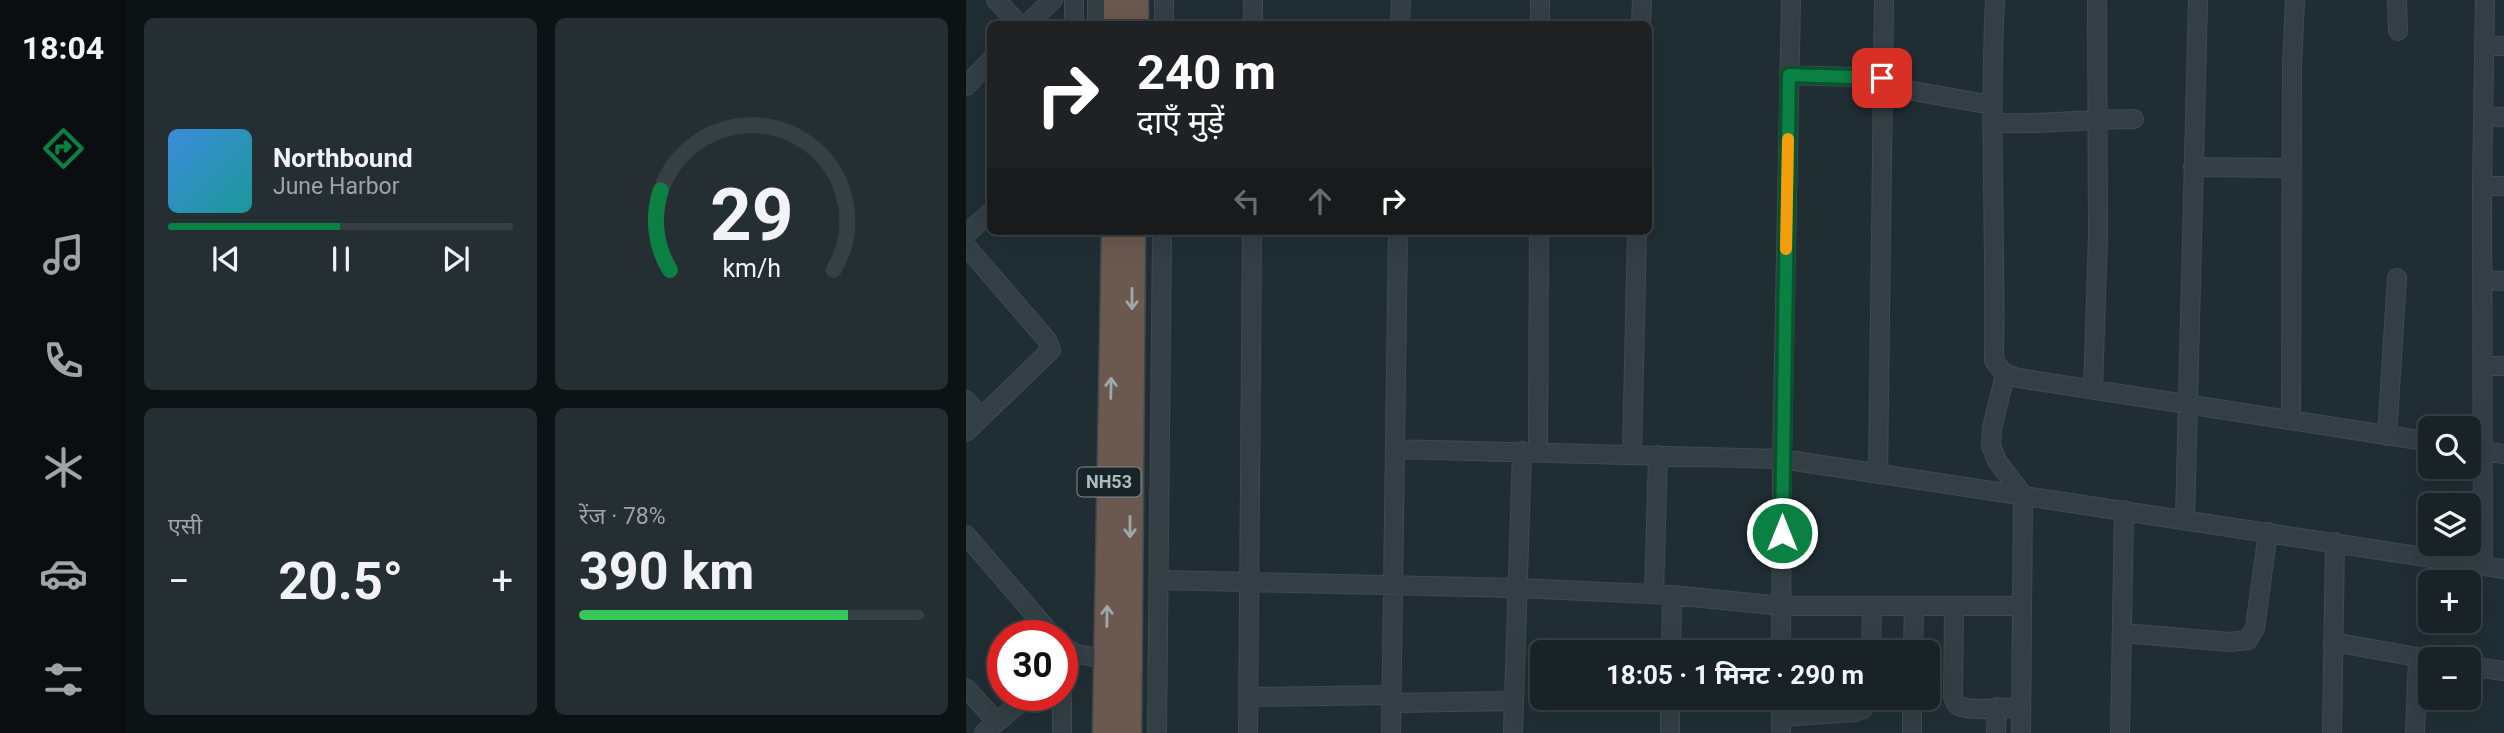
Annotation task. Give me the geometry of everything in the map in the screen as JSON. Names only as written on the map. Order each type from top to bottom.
[{"type":"highway","points":[[1116,0],[1116,21]]},
{"type":"highway","points":[[1136,0],[1136,21]]},
{"type":"highway","name":"NH53","points":[[1105,733],[1114,235]]},
{"type":"highway","name":"NH53","points":[[1129,733],[1133,235]]},
{"type":"street","points":[[996,0],[1016,21]]},
{"type":"street","points":[[1030,21],[1054,0]]},
{"type":"street","points":[[1074,0],[1074,21]]},
{"type":"street","points":[[1097,0],[1097,21]]},
{"type":"street","points":[[1164,0],[1164,21]]},
{"type":"street","points":[[1253,0],[1253,21]]},
{"type":"street","points":[[1401,0],[1401,21]]},
{"type":"street","points":[[1540,0],[1540,21]]},
{"type":"street","points":[[1641,21],[1642,0]]},
{"type":"street","points":[[1782,640],[1782,459],[1791,0]]},
{"type":"street","points":[[1878,474],[1884,0]]},
{"type":"street","points":[[1995,0],[1992,114],[1994,360],[2005,375],[2418,440]]},
{"type":"street","points":[[2093,390],[2098,236],[2097,0]]},
{"type":"street","points":[[2185,520],[2198,0]]},
{"type":"street","points":[[2291,420],[2295,0]]},
{"type":"street","points":[[2397,0],[2398,31]]},
{"type":"street","points":[[2479,416],[2483,366],[2485,0]]},
{"type":"street","points":[[2484,46],[2504,47]]},
{"type":"street","points":[[966,86],[987,64]]},
{"type":"street","points":[[1789,75],[1882,78],[1907,90],[2030,124],[2134,119]]},
{"type":"street","points":[[2484,116],[2504,117]]},
{"type":"street","points":[[2193,167],[2292,167]]},
{"type":"street","points":[[2482,187],[2504,186]]},
{"type":"street","points":[[966,234],[987,216]]},
{"type":"street","points":[[1157,733],[1163,235]]},
{"type":"street","points":[[1248,733],[1252,235]]},
{"type":"street","points":[[1391,733],[1398,235]]},
{"type":"street","points":[[1513,733],[1516,588],[1530,451],[1539,235]]},
{"type":"street","points":[[1632,454],[1637,235]]},
{"type":"street","points":[[966,246],[1051,345],[1048,355],[966,432]]},
{"type":"street","points":[[2387,436],[2397,278]]},
{"type":"street","points":[[2484,280],[2504,281]]},
{"type":"street","points":[[2483,366],[2504,366]]},
{"type":"street","points":[[2005,375],[1994,418],[1991,446],[1997,461],[2022,495],[2021,733]]},
{"type":"street","points":[[966,400],[981,417]]},
{"type":"street","points":[[1395,449],[1782,459],[2504,569]]},
{"type":"street","points":[[2481,451],[2504,454]]},
{"type":"street","points":[[1658,455],[1663,595],[1669,640]]},
{"type":"street","points":[[2478,479],[2483,566]]},
{"type":"street","points":[[2120,733],[2123,510]]},
{"type":"street","points":[[2122,633],[2230,642],[2248,640],[2255,628],[2268,532]]},
{"type":"street","points":[[966,534],[1039,620]]},
{"type":"street","points":[[2332,733],[2335,542]]},
{"type":"street","points":[[1160,580],[1516,588],[1663,595],[1782,606],[2022,606]]},
{"type":"street","points":[[1871,640],[1872,607]]},
{"type":"street","points":[[1913,640],[1914,607]]},
{"type":"street","points":[[1954,607],[1953,697],[1960,706],[2021,707]]},
{"type":"street","points":[[2333,642],[2418,657]]},
{"type":"street","points":[[1078,658],[1106,659]]},
{"type":"street","points":[[2481,668],[2504,671]]},
{"type":"street","points":[[966,688],[990,727],[1009,711]]},
{"type":"street","points":[[1248,697],[1514,701]]},
{"type":"street","points":[[1996,733],[1997,707]]},
{"type":"street","points":[[1670,710],[1670,733]]},
{"type":"street","points":[[1781,725],[1860,710]]},
{"type":"street","points":[[1912,710],[1912,733]]},
{"type":"street","points":[[2415,733],[2418,710]]},
{"type":"street","points":[[1062,711],[1062,733]]},
{"type":"slow traffic","points":[[1786,249],[1788,139]]},
{"type":"route","points":[[1782,533],[1789,75],[1882,78]]}]
